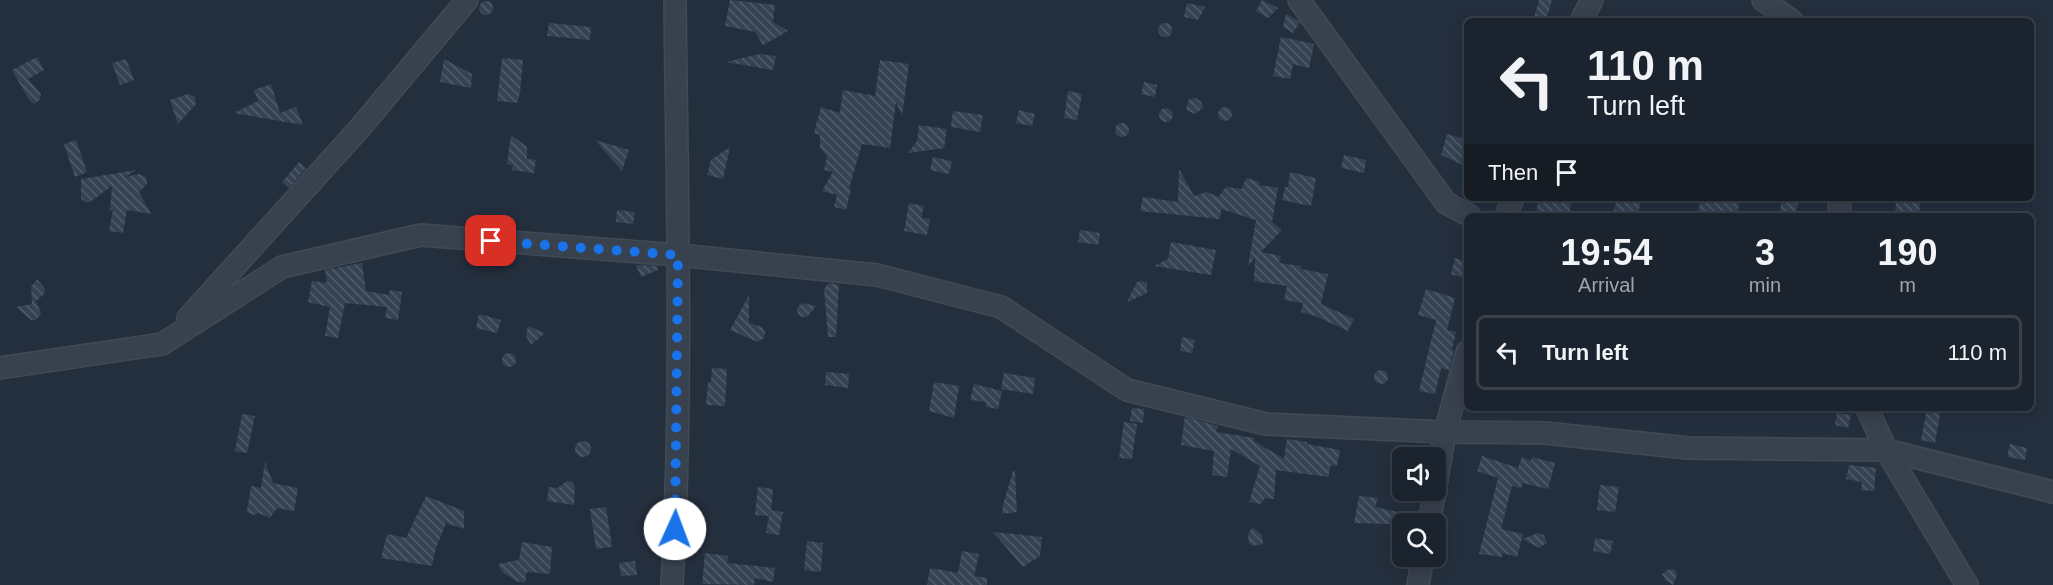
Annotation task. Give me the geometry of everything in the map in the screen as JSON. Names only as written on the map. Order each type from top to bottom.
[{"type":"street","points":[[167,340],[359,129],[467,0]]},
{"type":"street","points":[[672,585],[676,510],[678,255],[675,0]]},
{"type":"street","points":[[1299,0],[1446,203],[1464,213]]},
{"type":"street","points":[[1583,18],[1592,0]]},
{"type":"street","points":[[1763,0],[1787,18]]},
{"type":"street","points":[[0,368],[162,344],[282,267],[421,235],[678,255],[877,275],[1001,308],[1126,390],[1266,424],[1545,434],[1688,448],[1886,450],[2053,492]]},
{"type":"street","points":[[1442,447],[1464,363]]},
{"type":"street","points":[[1868,411],[1886,450],[1967,585]]},
{"type":"street","points":[[1418,585],[1421,567]]},
{"type":"building","points":[[730,0],[775,5],[773,22],[788,31],[763,45],[755,32],[725,26]]},
{"type":"building","points":[[1262,0],[1278,8],[1268,18],[1256,11]]},
{"type":"building","points":[[1539,0],[1552,0],[1547,18],[1534,18]]},
{"type":"building","points":[[486,1],[491,3],[493,8],[491,13],[486,15],[481,13],[479,8],[481,3]]},
{"type":"building","points":[[1187,3],[1205,7],[1198,20],[1184,17]]},
{"type":"building","points":[[1286,14],[1300,22],[1293,33],[1283,27]]},
{"type":"building","points":[[549,23],[591,27],[590,40],[547,36]]},
{"type":"building","points":[[1162,23],[1168,23],[1172,30],[1168,37],[1162,37],[1158,33],[1158,27]]},
{"type":"building","points":[[1281,37],[1314,44],[1309,68],[1293,64],[1290,79],[1273,76]]},
{"type":"building","points":[[760,54],[776,56],[773,70],[726,62]]},
{"type":"building","points":[[37,57],[44,70],[28,79],[41,94],[40,100],[34,104],[29,100],[12,70]]},
{"type":"building","points":[[502,58],[523,60],[517,103],[497,101]]},
{"type":"building","points":[[126,59],[134,80],[120,85],[112,63]]},
{"type":"building","points":[[444,59],[472,74],[471,88],[440,82]]},
{"type":"building","points":[[880,60],[909,64],[902,116],[896,102],[890,148],[862,144],[849,189],[851,189],[846,210],[834,207],[837,195],[822,191],[833,172],[824,170],[827,156],[820,148],[820,135],[814,133],[821,107],[840,113],[843,90],[875,96]]},
{"type":"building","points":[[1144,82],[1157,85],[1155,97],[1141,94]]},
{"type":"building","points":[[271,84],[280,113],[296,107],[303,125],[234,113],[258,101],[254,90]]},
{"type":"building","points":[[1068,91],[1082,94],[1077,120],[1064,118]]},
{"type":"building","points":[[188,94],[195,97],[196,104],[178,124],[170,100]]},
{"type":"building","points":[[1196,98],[1201,102],[1203,108],[1195,114],[1186,110],[1189,99]]},
{"type":"building","points":[[1225,107],[1230,109],[1232,114],[1230,119],[1225,121],[1220,119],[1218,114],[1220,109]]},
{"type":"building","points":[[1166,108],[1171,110],[1173,115],[1171,120],[1166,122],[1161,120],[1159,115],[1161,110]]},
{"type":"building","points":[[1019,110],[1035,114],[1032,126],[1016,123]]},
{"type":"building","points":[[953,111],[983,115],[980,132],[951,127]]},
{"type":"building","points":[[1122,123],[1127,125],[1129,130],[1127,135],[1122,137],[1117,135],[1115,130],[1117,125]]},
{"type":"building","points":[[919,125],[947,129],[944,148],[908,153],[917,141]]},
{"type":"building","points":[[1447,134],[1464,139],[1464,166],[1441,155]]},
{"type":"building","points":[[511,135],[527,147],[527,159],[536,160],[534,173],[512,170],[513,165],[507,164]]},
{"type":"building","points":[[76,140],[87,172],[75,177],[64,144]]},
{"type":"building","points":[[595,140],[629,150],[622,171]]},
{"type":"building","points":[[730,147],[723,179],[707,175],[711,160]]},
{"type":"building","points":[[1344,155],[1366,160],[1364,173],[1341,168]]},
{"type":"building","points":[[933,157],[952,161],[949,174],[930,170]]},
{"type":"building","points":[[299,162],[306,168],[289,188],[282,182]]},
{"type":"building","points":[[1179,169],[1194,196],[1206,192],[1219,197],[1227,187],[1242,189],[1246,178],[1260,182],[1259,185],[1278,188],[1272,222],[1282,230],[1261,252],[1281,256],[1279,263],[1301,266],[1300,269],[1328,274],[1321,304],[1354,319],[1348,331],[1301,312],[1303,303],[1284,300],[1287,286],[1254,281],[1255,258],[1248,266],[1256,220],[1221,209],[1220,219],[1140,211],[1143,197],[1178,202]]},
{"type":"building","points":[[136,170],[125,177],[139,174],[146,177],[147,184],[139,192],[151,214],[127,210],[123,233],[109,231],[113,210],[110,210],[112,186],[90,202],[86,202],[81,199],[81,179]]},
{"type":"building","points":[[1290,172],[1316,178],[1311,206],[1282,200],[1285,187],[1288,187]]},
{"type":"building","points":[[1538,201],[1572,201],[1570,213],[1536,213]]},
{"type":"building","points":[[1616,201],[1640,201],[1638,213],[1613,213]]},
{"type":"building","points":[[1700,201],[1740,201],[1737,213],[1698,213]]},
{"type":"building","points":[[1782,201],[1798,201],[1796,213],[1780,213]]},
{"type":"building","points":[[1896,201],[1920,203],[1919,213],[1895,213]]},
{"type":"building","points":[[909,203],[924,206],[921,218],[930,219],[927,235],[904,231]]},
{"type":"building","points":[[617,210],[635,212],[633,224],[616,222]]},
{"type":"building","points":[[1080,230],[1100,233],[1098,245],[1078,242]]},
{"type":"building","points":[[1171,242],[1216,250],[1211,275],[1154,266],[1168,259]]},
{"type":"building","points":[[1455,258],[1464,261],[1464,278],[1451,274]]},
{"type":"building","points":[[362,263],[366,291],[389,295],[390,290],[402,292],[398,320],[385,318],[387,307],[345,303],[338,338],[325,336],[330,307],[308,302],[312,281],[327,283],[325,270]]},
{"type":"building","points":[[636,265],[657,266],[658,270],[641,277]]},
{"type":"building","points":[[37,279],[45,289],[44,294],[34,303],[37,303],[41,314],[36,320],[31,320],[16,307],[32,304],[31,287]]},
{"type":"building","points":[[1137,282],[1147,283],[1147,293],[1127,302]]},
{"type":"building","points":[[830,283],[839,285],[836,337],[828,337],[824,288]]},
{"type":"building","points":[[1426,289],[1455,298],[1447,330],[1456,332],[1452,350],[1454,350],[1449,370],[1441,368],[1435,394],[1419,391],[1436,320],[1418,315]]},
{"type":"building","points":[[749,295],[749,323],[762,327],[765,332],[764,338],[758,342],[730,330]]},
{"type":"building","points":[[802,303],[816,306],[807,317],[798,314],[797,308]]},
{"type":"building","points":[[479,314],[501,320],[497,333],[476,328]]},
{"type":"building","points":[[528,326],[545,333],[531,345],[526,336]]},
{"type":"building","points":[[1182,337],[1195,340],[1192,353],[1180,351]]},
{"type":"building","points":[[506,353],[512,353],[516,360],[512,367],[506,367],[502,363],[502,357]]},
{"type":"building","points":[[712,368],[727,369],[725,406],[706,405]]},
{"type":"building","points":[[1381,370],[1386,372],[1388,377],[1386,382],[1381,384],[1376,382],[1374,377],[1376,372]]},
{"type":"building","points":[[826,372],[849,374],[848,388],[825,385]]},
{"type":"building","points":[[1004,373],[1035,378],[1033,394],[1001,389]]},
{"type":"building","points":[[934,382],[959,386],[954,418],[929,411]]},
{"type":"building","points":[[974,384],[1002,391],[998,409],[986,407],[986,402],[970,400]]},
{"type":"building","points":[[1132,408],[1144,409],[1143,423],[1130,421]]},
{"type":"building","points":[[1926,411],[1941,411],[1935,443],[1921,440]]},
{"type":"building","points":[[1837,413],[1851,415],[1848,428],[1835,425]]},
{"type":"building","points":[[242,414],[255,416],[247,453],[235,451]]},
{"type":"building","points":[[1185,417],[1218,426],[1216,432],[1254,438],[1254,441],[1284,459],[1287,439],[1340,450],[1337,466],[1331,465],[1328,477],[1276,470],[1274,499],[1265,498],[1261,504],[1249,502],[1260,466],[1231,449],[1227,477],[1212,475],[1214,451],[1181,445]]},
{"type":"building","points":[[1124,422],[1137,424],[1132,459],[1119,458]]},
{"type":"building","points":[[583,441],[591,449],[583,457],[575,449]]},
{"type":"building","points":[[2010,444],[2027,448],[2025,460],[2007,457]]},
{"type":"building","points":[[1482,456],[1518,468],[1522,457],[1531,461],[1532,457],[1555,463],[1548,489],[1523,483],[1521,488],[1512,486],[1501,529],[1523,534],[1517,557],[1502,553],[1502,557],[1479,554],[1498,478],[1477,471]]},
{"type":"building","points":[[265,462],[273,483],[298,488],[294,511],[277,508],[270,518],[247,511],[251,486],[261,488]]},
{"type":"building","points":[[1849,465],[1876,468],[1874,491],[1861,490],[1862,482],[1846,479]]},
{"type":"building","points":[[1013,471],[1015,471],[1017,512],[1002,514],[1003,505]]},
{"type":"building","points":[[567,481],[572,482],[575,487],[574,505],[547,501],[549,487],[558,488]]},
{"type":"building","points":[[1600,485],[1619,487],[1615,512],[1597,510]]},
{"type":"building","points":[[758,487],[773,489],[771,510],[783,512],[779,535],[766,533],[769,516],[755,515]]},
{"type":"building","points":[[426,496],[464,511],[464,529],[446,523],[432,566],[381,558],[387,534],[406,538]]},
{"type":"building","points":[[1359,496],[1378,498],[1375,507],[1402,513],[1392,513],[1392,525],[1354,523]]},
{"type":"building","points":[[606,507],[612,547],[596,549],[590,509]]},
{"type":"building","points":[[1252,527],[1262,535],[1263,544],[1253,546],[1249,543],[1248,535]]},
{"type":"building","points":[[993,532],[1042,537],[1040,556],[1023,567]]},
{"type":"building","points":[[1538,533],[1544,535],[1547,543],[1539,548],[1523,539]]},
{"type":"building","points":[[1595,538],[1613,541],[1610,554],[1593,551]]},
{"type":"building","points":[[807,541],[823,543],[821,572],[804,570]]},
{"type":"building","points":[[522,542],[552,547],[550,574],[527,572],[525,583],[516,581],[502,572],[498,564],[519,560]]},
{"type":"building","points":[[962,551],[979,554],[974,576],[987,578],[987,585],[927,585],[930,568],[958,573]]},
{"type":"building","points":[[705,553],[728,556],[727,563],[775,568],[773,582],[755,578],[754,585],[702,584]]},
{"type":"building","points":[[635,561],[637,575],[621,576],[619,563]]},
{"type":"building","points":[[1674,569],[1677,575],[1673,585],[1665,580],[1662,574]]},
{"type":"route","points":[[491,241],[678,255],[675,529]]}]
